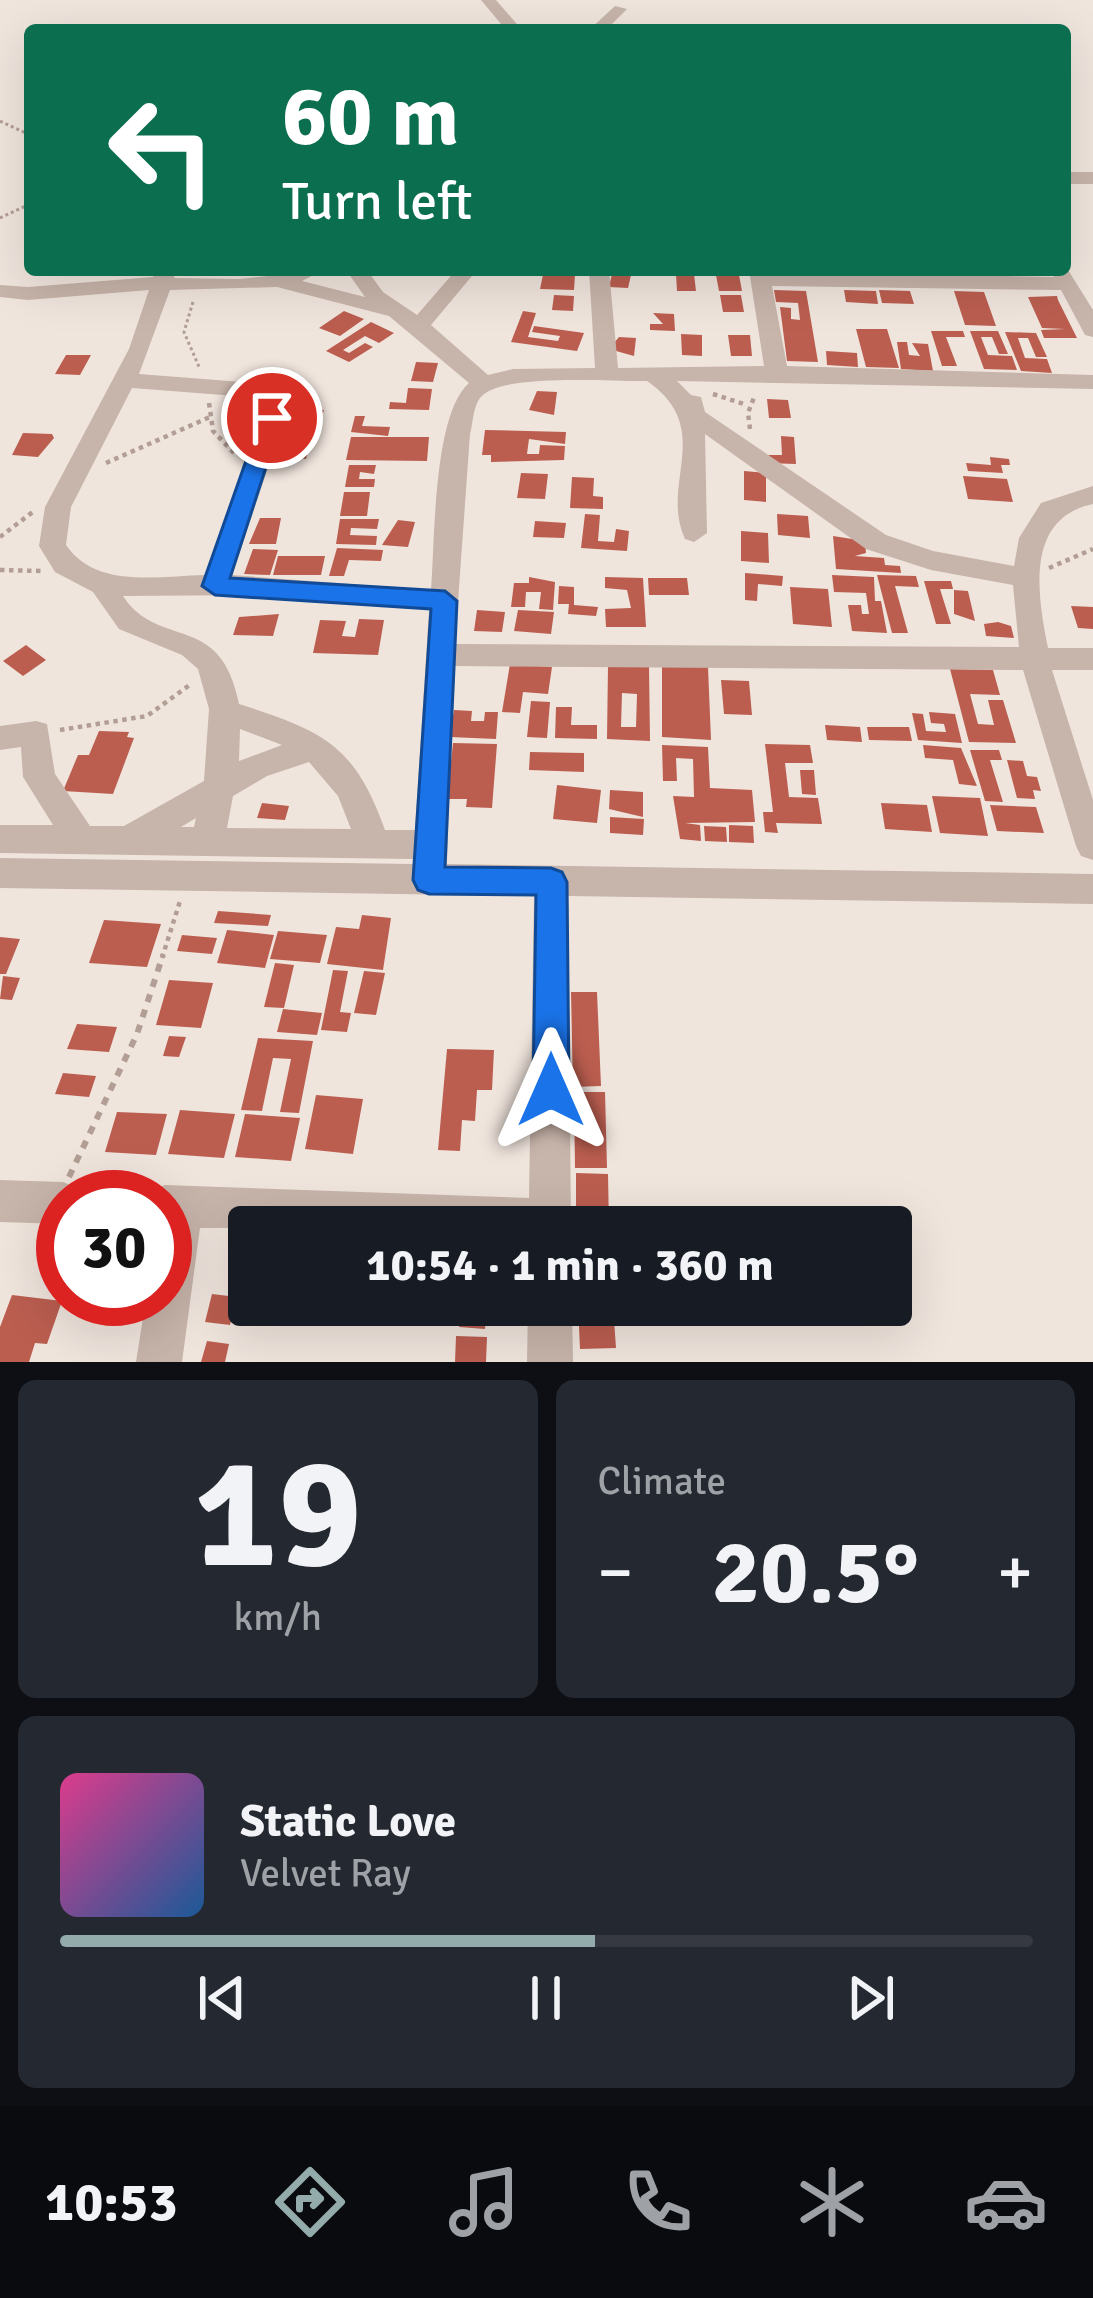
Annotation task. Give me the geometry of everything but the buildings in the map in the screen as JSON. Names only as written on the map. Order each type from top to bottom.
[{"type":"street","points":[[488,0],[509,24]]},
{"type":"street","points":[[0,291],[34,294],[163,276],[205,284],[312,277],[409,320]]},
{"type":"street","points":[[163,276],[125,380],[50,530],[65,565],[104,586],[215,586],[445,601]]},
{"type":"street","points":[[360,276],[375,297],[483,382]]},
{"type":"street","points":[[409,320],[460,276]]},
{"type":"street","points":[[599,276],[607,373]]},
{"type":"street","points":[[760,276],[771,373]]},
{"type":"street","points":[[912,276],[1064,277],[1093,331]]},
{"type":"street","points":[[0,308],[34,294]]},
{"type":"street","points":[[650,373],[675,390],[695,391],[771,373],[1093,382]]},
{"type":"street","points":[[429,880],[439,655],[458,434],[466,398],[483,382],[650,373],[695,391],[765,466],[876,542],[931,560],[1027,578]]},
{"type":"street","points":[[125,380],[242,389],[268,406],[272,418],[215,586]]},
{"type":"street","points":[[694,533],[695,391]]},
{"type":"street","points":[[1093,495],[1053,505],[1038,524],[1027,578],[1035,659],[1093,846]]},
{"type":"street","points":[[104,586],[113,610],[131,626],[193,647],[210,661],[224,711],[220,785],[207,842]]},
{"type":"street","points":[[439,655],[1093,659]]},
{"type":"street","points":[[224,711],[318,746],[343,770],[362,803],[374,844]]},
{"type":"street","points":[[0,738],[36,733],[39,777],[82,841]]},
{"type":"street","points":[[128,841],[220,785],[318,746]]},
{"type":"street","points":[[0,839],[430,844]]},
{"type":"street","points":[[0,873],[1093,889]]},
{"type":"street","points":[[550,1206],[551,882]]},
{"type":"street","points":[[0,1201],[36,1202]]},
{"type":"street","points":[[192,1208],[228,1209]]},
{"type":"street","points":[[159,1362],[162,1326]]},
{"type":"street","points":[[550,1326],[550,1362]]},
{"type":"path","points":[[205,284],[184,326],[222,444],[255,466]]},
{"type":"path","points":[[765,466],[747,418],[771,373]]},
{"type":"path","points":[[695,391],[750,406]]},
{"type":"path","points":[[75,475],[210,416]]},
{"type":"path","points":[[1027,578],[1093,549]]},
{"type":"path","points":[[0,570],[32,572],[65,565]]},
{"type":"path","points":[[36,733],[143,720],[181,696],[210,661]]},
{"type":"path","points":[[75,1170],[136,1034],[188,875]]},
{"type":"route","points":[[272,418],[215,586],[340,590],[445,601],[429,880],[551,882],[551,1090]]}]
